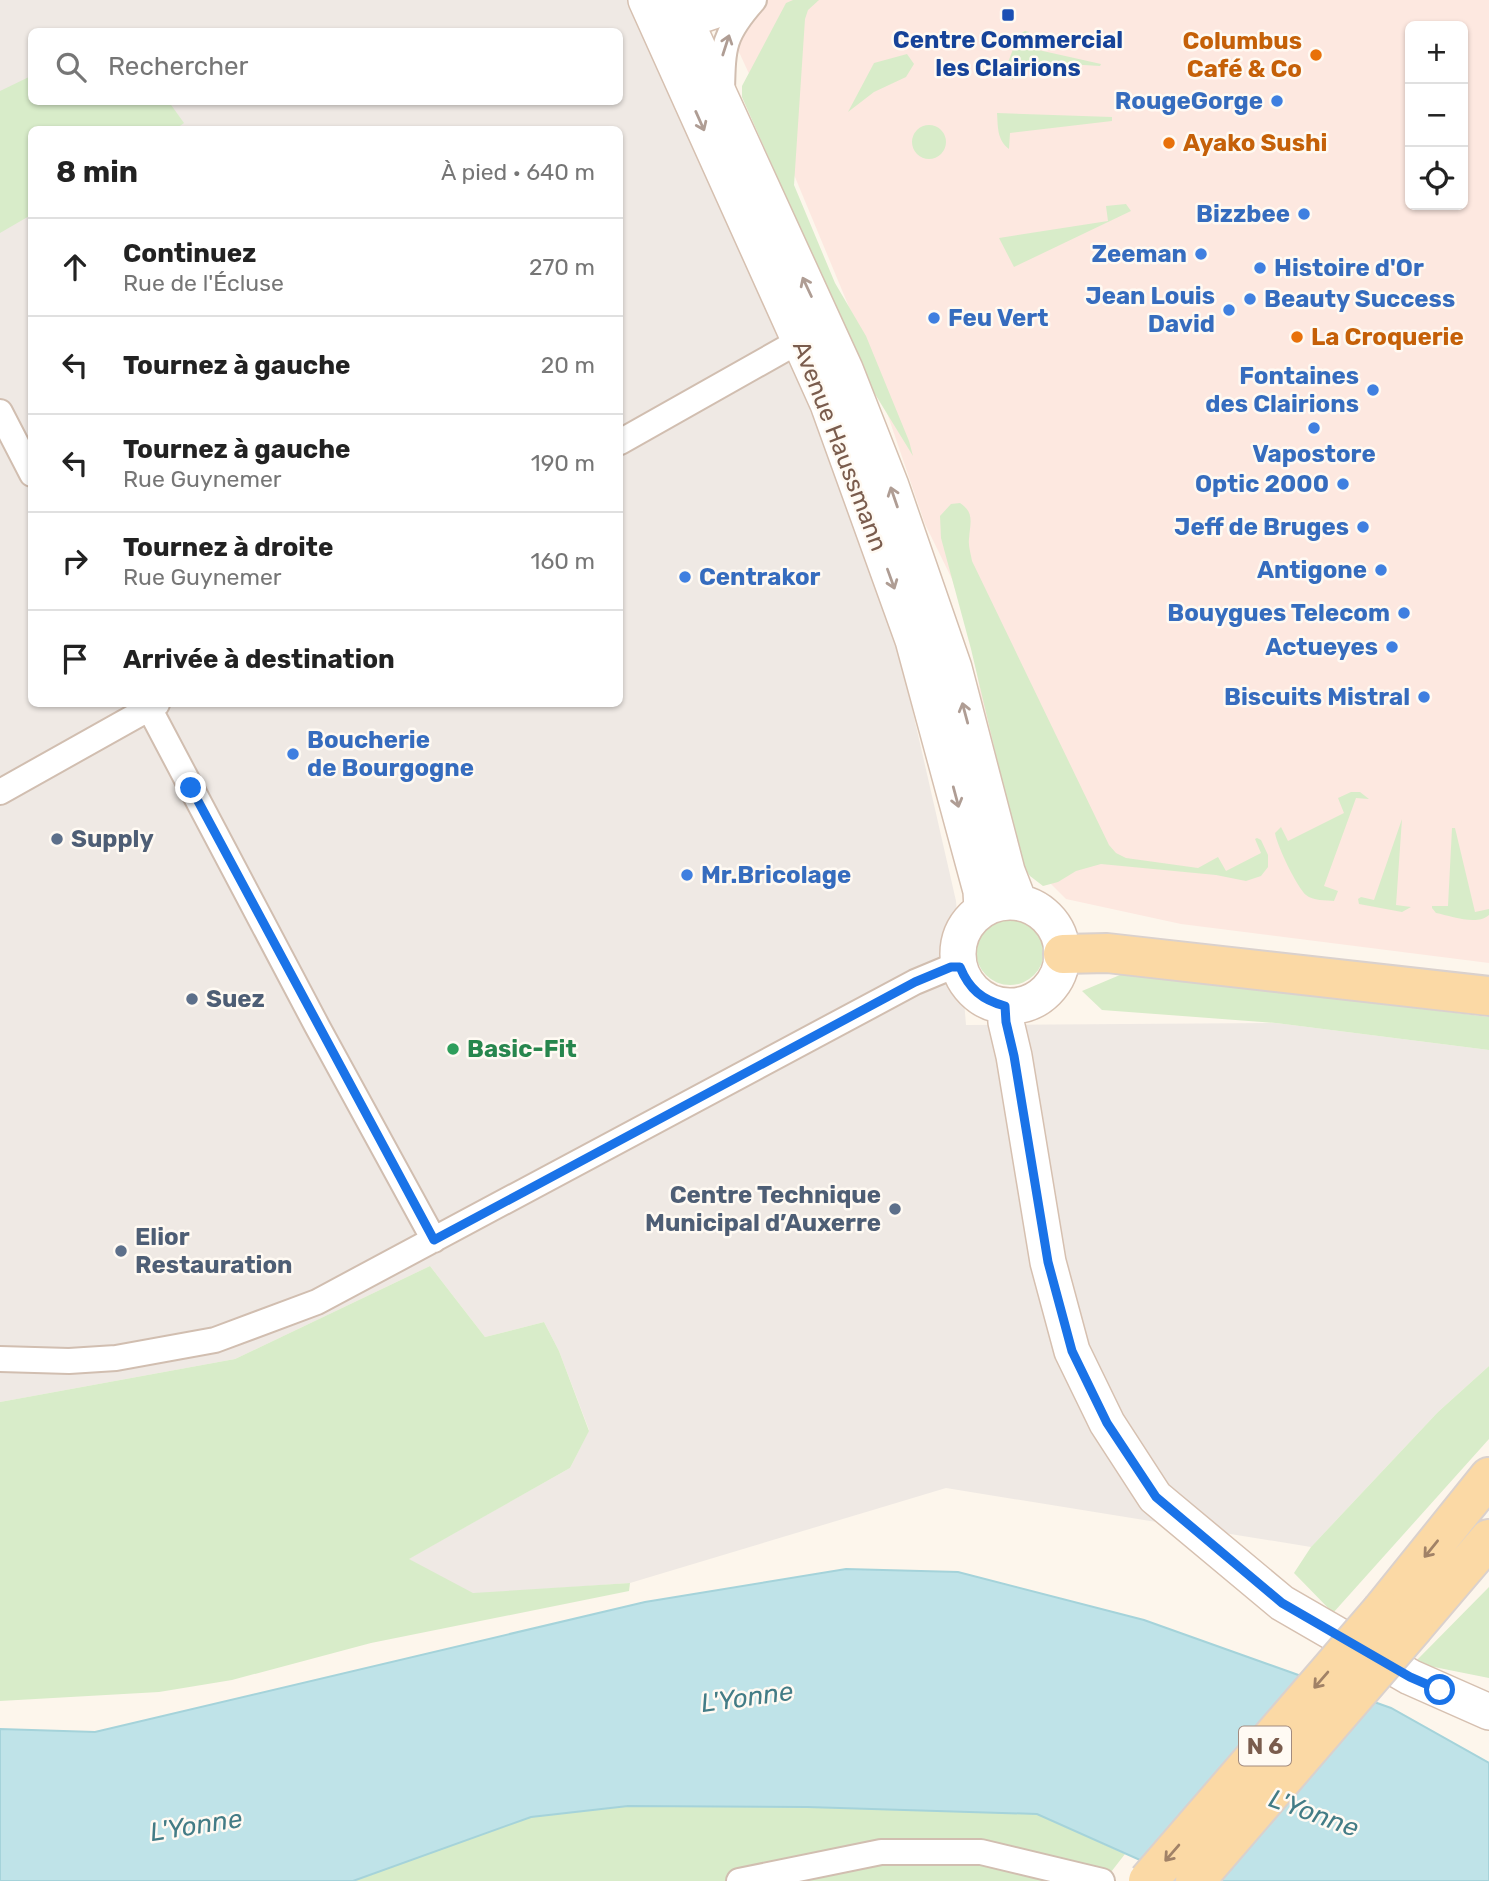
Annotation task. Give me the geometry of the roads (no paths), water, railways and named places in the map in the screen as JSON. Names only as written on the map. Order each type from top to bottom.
[{"type":"main road","points":[[1063,954],[1107,953],[1489,996]]},
{"type":"main road","name":"N 6","points":[[1195,1881],[1398,1618],[1484,1485]]},
{"type":"main road","name":"N 6","points":[[1148,1881],[1398,1618],[1485,1545]]},
{"type":"street","points":[[675,10],[746,0]]},
{"type":"street","points":[[721,99],[722,50],[736,21],[754,0]]},
{"type":"street","name":"Avenue Haussmann","points":[[675,10],[721,99],[845,369],[891,486],[954,668],[1007,871],[1018,902]]},
{"type":"street","name":"Avenue Haussmann","points":[[675,10],[799,341],[828,404],[913,640],[981,891],[982,910]]},
{"type":"street","points":[[623,440],[799,341]]},
{"type":"street","points":[[0,412],[28,466]]},
{"type":"street","points":[[0,792],[148,707]]},
{"type":"street","points":[[152,707],[317,1026],[434,1240]]},
{"type":"street","points":[[1018,902],[1045,914],[1061,939],[1063,954],[1060,971],[1051,986],[1038,998],[1022,1005],[1005,1006],[976,994],[966,982],[958,951],[961,935],[969,921],[982,910],[993,904],[1018,902]]},
{"type":"street","points":[[0,1359],[68,1361],[116,1358],[215,1340],[317,1302],[915,982],[951,967],[960,967]]},
{"type":"street","points":[[1005,1006],[1048,1262],[1072,1351],[1107,1423],[1156,1497],[1282,1603],[1410,1677],[1489,1712]]},
{"type":"street","points":[[739,1881],[881,1852],[981,1852],[1102,1881]]},
{"type":"water","name":"L'Yonne","points":[[846,1569],[958,1572],[1144,1620],[1391,1708],[1489,1763],[1489,1881],[1187,1881],[1037,1814],[807,1807],[628,1806],[531,1817],[353,1881],[0,1881],[0,1729],[95,1732],[645,1602]]},
{"type":"place","name":"Centre Commercial les Clairions","points":[[1008,15]]},
{"type":"place","name":"Columbus Café & Co","points":[[1316,55]]},
{"type":"place","name":"RougeGorge","points":[[1277,101]]},
{"type":"place","name":"Ayako Sushi","points":[[1169,143]]},
{"type":"place","name":"Bizzbee","points":[[1304,214]]},
{"type":"place","name":"Zeeman","points":[[1201,254]]},
{"type":"place","name":"Histoire d'Or","points":[[1260,268]]},
{"type":"place","name":"Beauty Success","points":[[1250,299]]},
{"type":"place","name":"Jean Louis David","points":[[1229,310]]},
{"type":"place","name":"Feu Vert","points":[[934,318]]},
{"type":"place","name":"La Croquerie","points":[[1297,337]]},
{"type":"place","name":"Fontaines des Clairions","points":[[1373,390]]},
{"type":"place","name":"Vapostore","points":[[1314,428]]},
{"type":"place","name":"Optic 2000","points":[[1343,484]]},
{"type":"place","name":"Jeff de Bruges","points":[[1363,527]]},
{"type":"place","name":"Antigone","points":[[1381,570]]},
{"type":"place","name":"Centrakor","points":[[685,577]]},
{"type":"place","name":"Bouygues Telecom","points":[[1404,613]]},
{"type":"place","name":"Actueyes","points":[[1392,647]]},
{"type":"place","name":"Biscuits Mistral","points":[[1424,697]]},
{"type":"place","name":"Boucherie de Bourgogne","points":[[293,754]]},
{"type":"place","name":"Supply","points":[[57,839]]},
{"type":"place","name":"Mr.Bricolage","points":[[687,875]]},
{"type":"place","name":"Suez","points":[[192,999]]},
{"type":"place","name":"Basic-Fit","points":[[453,1049]]},
{"type":"place","name":"Centre Technique Municipal d’Auxerre","points":[[895,1209]]},
{"type":"place","name":"Elior Restauration","points":[[121,1251]]}]
